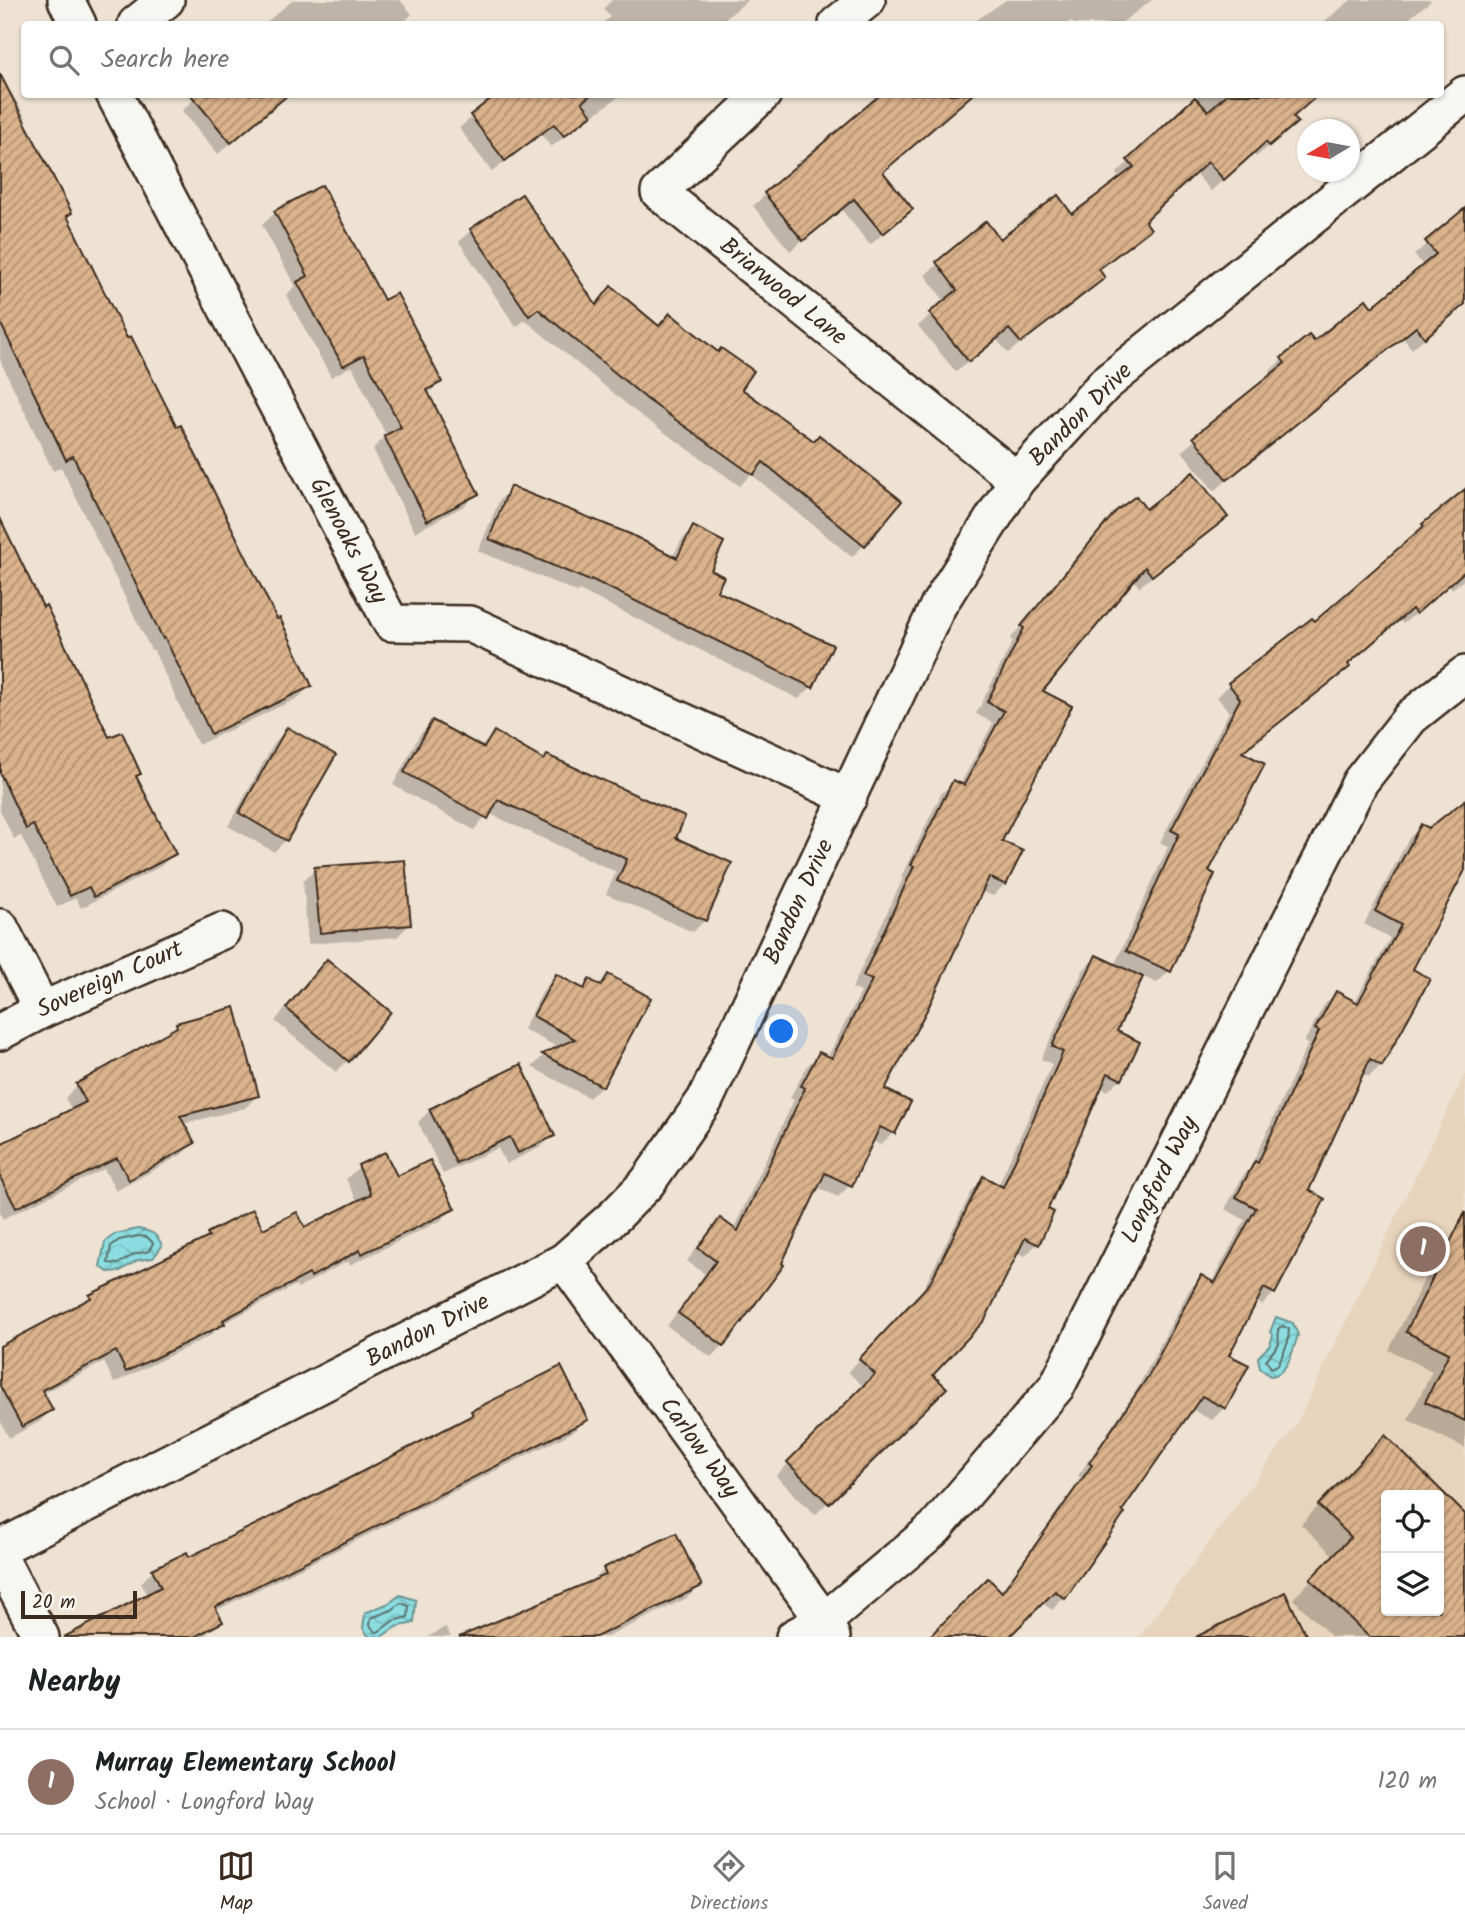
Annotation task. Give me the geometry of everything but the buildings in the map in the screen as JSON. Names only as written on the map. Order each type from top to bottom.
[{"type":"street","points":[[66,0],[76,21]]},
{"type":"street","points":[[140,21],[166,0]]},
{"type":"street","points":[[841,21],[866,0]]},
{"type":"street","name":"Bandon Drive","points":[[0,1548],[564,1261],[616,1215],[647,1182],[705,1100],[938,606],[1017,480],[1105,384],[1465,94]]},
{"type":"street","name":"Glenoaks Way","points":[[116,98],[391,623],[470,624],[849,797]]},
{"type":"street","name":"Briarwood Lane","points":[[759,98],[659,192],[1017,480]]},
{"type":"street","name":"Longford Way","points":[[817,1632],[935,1528],[1057,1386],[1360,782],[1412,717],[1465,674]]},
{"type":"street","points":[[0,927],[42,1010]]},
{"type":"street","name":"Sovereign Court","points":[[0,1032],[42,1010],[222,931]]},
{"type":"street","name":"Carlow Way","points":[[564,1261],[817,1632]]},
{"type":"street","points":[[0,1558],[41,1637]]},
{"type":"shaded area","points":[[1465,1073],[1465,1637],[1139,1637],[1296,1425]]},
{"type":"water","points":[[138,1229],[153,1234],[160,1242],[162,1246],[153,1258],[138,1260],[120,1271],[108,1272],[100,1266],[105,1242],[115,1234]]},
{"type":"water","points":[[1276,1317],[1293,1323],[1298,1335],[1285,1367],[1276,1375],[1270,1376],[1260,1368],[1258,1357],[1270,1345],[1273,1335],[1270,1332]]},
{"type":"water","points":[[400,1595],[416,1600],[414,1623],[396,1627],[381,1637],[369,1637],[363,1628],[365,1613]]},
{"type":"place","name":"Murray Elementary School","points":[[1423,1249]]}]
